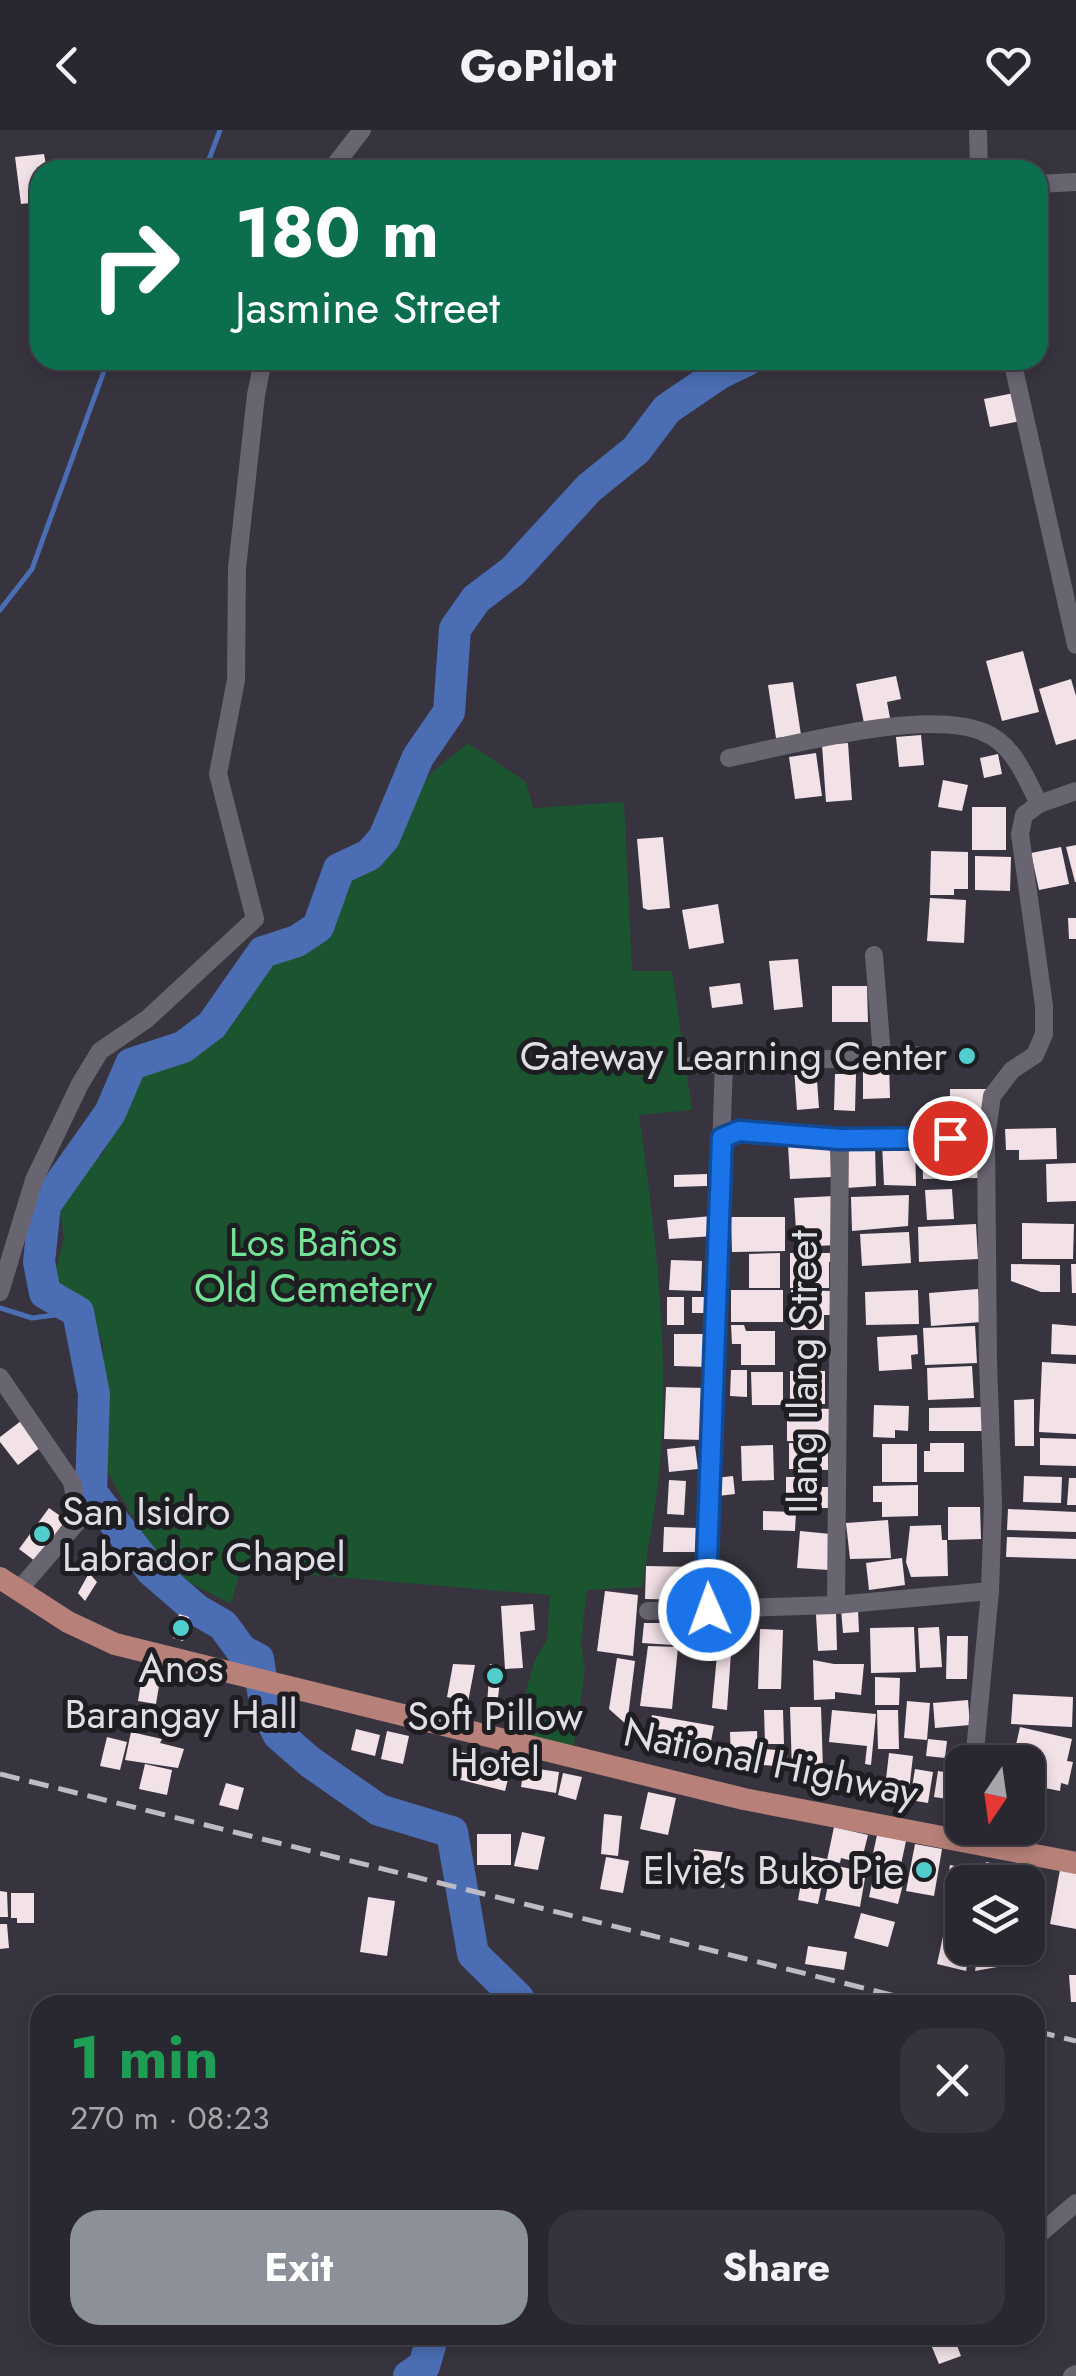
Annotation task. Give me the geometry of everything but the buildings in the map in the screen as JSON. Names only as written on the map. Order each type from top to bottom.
[{"type":"main road","name":"National Highway","points":[[9,1584],[68,1622],[115,1644],[730,1796],[945,1831]]},
{"type":"main road","name":"National Highway","points":[[1006,1845],[1076,1863]]},
{"type":"street","points":[[339,160],[362,130]]},
{"type":"street","points":[[978,130],[980,160]]},
{"type":"street","points":[[1048,183],[1076,182]]},
{"type":"street","points":[[0,1292],[34,1180],[100,1051],[146,1019],[255,919],[218,774],[236,680],[237,568],[261,370]]},
{"type":"street","points":[[1014,370],[1076,645]]},
{"type":"street","points":[[729,758],[880,727],[944,725],[985,732],[1015,758],[1039,804]]},
{"type":"street","points":[[976,1745],[994,1504],[986,1138],[992,1096],[1012,1070],[1036,1055],[1044,1034],[1044,1006],[1020,834],[1024,815],[1039,804],[1076,791]]},
{"type":"street","points":[[874,955],[882,1056]]},
{"type":"street","points":[[693,1065],[923,1055]]},
{"type":"street","points":[[709,1610],[707,1560],[724,1062]]},
{"type":"street","points":[[722,1138],[739,1131],[840,1139],[986,1138]]},
{"type":"street","name":"Ilang Ilang Street","points":[[836,1606],[840,1139]]},
{"type":"street","points":[[0,1377],[72,1482],[79,1520],[9,1584]]},
{"type":"street","points":[[648,1611],[836,1606],[990,1592]]},
{"type":"street","points":[[1045,2229],[1076,2203]]},
{"type":"green space","name":"Los Baños Old Cemetery","points":[[468,743],[526,782],[533,808],[624,802],[632,971],[672,971],[692,1110],[639,1115],[656,1248],[662,1340],[659,1473],[642,1587],[587,1590],[581,1642],[585,1671],[572,1756],[513,1741],[534,1662],[547,1639],[550,1595],[241,1569],[231,1604],[160,1567],[105,1467],[103,1344],[91,1312],[51,1286],[64,1239],[60,1212],[67,1181],[103,1154],[137,1072],[203,1046],[267,958],[310,947],[347,875],[389,847],[430,774]]},
{"type":"waterway","points":[[209,160],[220,130]]},
{"type":"waterway","points":[[0,610],[32,569],[104,370]]},
{"type":"waterway","points":[[515,1995],[473,1954],[452,1832],[379,1810],[279,1735],[266,1710],[258,1659],[242,1651],[223,1625],[197,1610],[152,1571],[91,1492],[94,1394],[78,1312],[45,1293],[39,1262],[45,1205],[110,1113],[131,1064],[183,1047],[212,1025],[263,952],[297,941],[318,927],[339,869],[369,855],[384,838],[418,757],[449,712],[455,629],[476,599],[513,571],[589,488],[636,450],[667,409],[726,370]]},
{"type":"waterway","points":[[0,1308],[32,1318],[78,1312]]},
{"type":"waterway","points":[[409,2376],[424,2366],[430,2345]]},
{"type":"railway","points":[[0,1774],[892,1995]]},
{"type":"railway","points":[[1045,2033],[1076,2041]]},
{"type":"place","name":"Gateway Learning Center","points":[[967,1056]]},
{"type":"place","name":"San Isidro Labrador Chapel","points":[[42,1534]]},
{"type":"place","name":"Anos Barangay Hall","points":[[181,1628]]},
{"type":"place","name":"Soft Pillow Hotel","points":[[495,1676]]},
{"type":"place","name":"Elvie's Buko Pie","points":[[924,1870]]},
{"type":"route","points":[[709,1610],[707,1560],[722,1138],[739,1131],[840,1139],[950,1138]]}]
